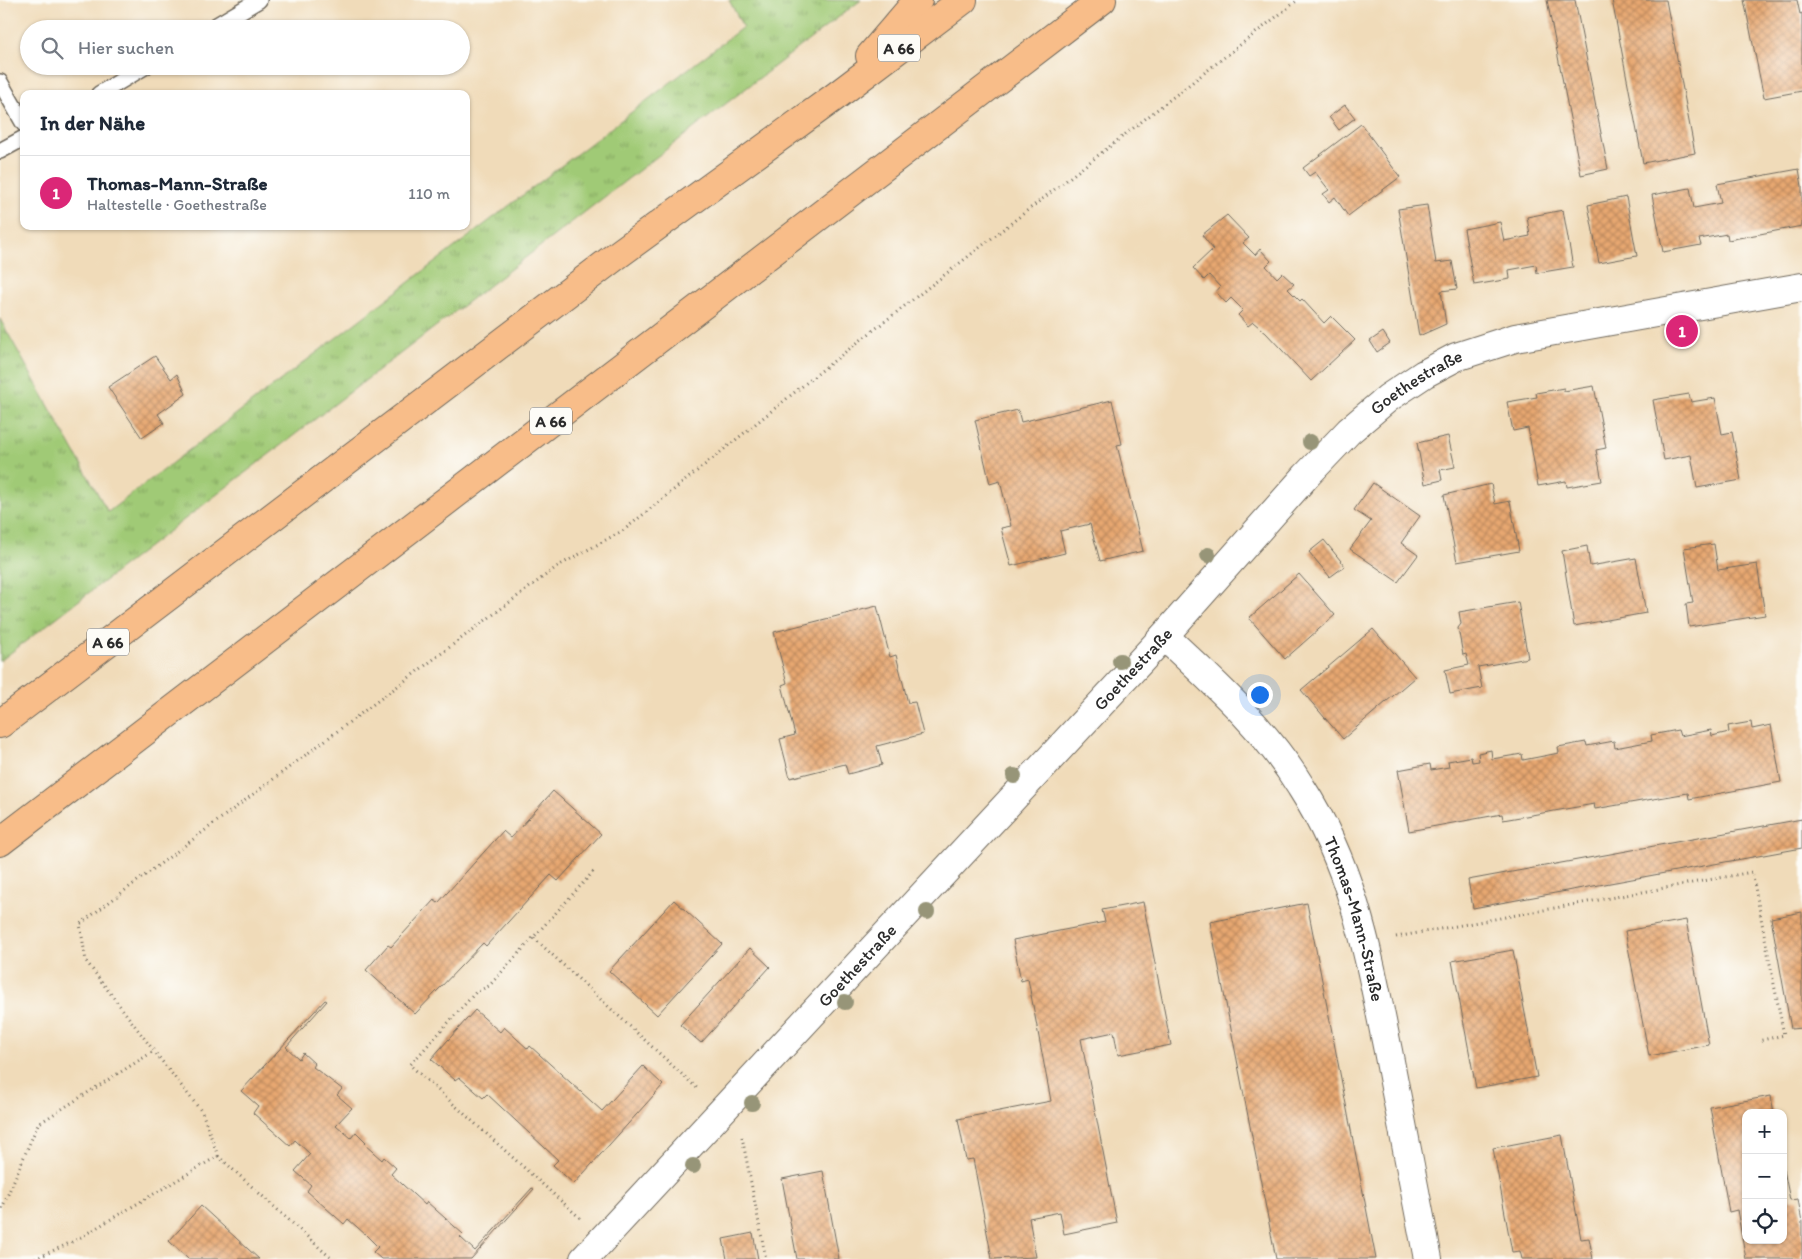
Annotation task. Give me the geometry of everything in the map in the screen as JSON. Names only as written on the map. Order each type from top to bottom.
[{"type":"highway","points":[[836,96],[918,0]]},
{"type":"highway","name":"A 66","points":[[0,724],[608,262],[836,96],[963,0]]},
{"type":"highway","name":"A 66","points":[[0,842],[1102,0]]},
{"type":"street","name":"Goethestraße","points":[[584,1259],[1164,636],[1306,476],[1350,431],[1388,398],[1424,374],[1456,357],[1515,338],[1802,287]]},
{"type":"street","name":"Thomas-Mann-Straße","points":[[1164,636],[1241,709],[1264,735],[1301,786],[1334,847],[1349,882],[1366,942],[1428,1259]]},
{"type":"lane","points":[[226,20],[260,0]]},
{"type":"lane","points":[[106,90],[131,75]]},
{"type":"lane","points":[[0,82],[20,117]]},
{"type":"lane","points":[[0,151],[20,140]]},
{"type":"path","points":[[332,1259],[218,1156],[202,1112],[86,961],[80,924],[558,566],[624,530],[829,365],[1298,0]]},
{"type":"path","points":[[594,871],[489,986],[476,992],[410,1065],[603,1239]]},
{"type":"path","points":[[1366,942],[1752,872],[1784,1035],[1758,1041]]},
{"type":"path","points":[[534,938],[721,1110],[744,1139],[766,1259]]},
{"type":"path","points":[[0,1212],[38,1124],[154,1051]]},
{"type":"path","points":[[36,1259],[74,1241],[218,1156]]},
{"type":"green space","points":[[729,0],[861,0],[0,661],[0,319],[108,512],[743,27]]},
{"type":"building","points":[[1547,0],[1575,0],[1608,169],[1581,175]]},
{"type":"building","points":[[1612,0],[1666,0],[1695,153],[1643,163]]},
{"type":"building","points":[[1744,0],[1797,0],[1800,14],[1802,13],[1802,91],[1764,98]]},
{"type":"building","points":[[1345,105],[1355,118],[1339,130],[1329,117]]},
{"type":"building","points":[[1361,124],[1400,177],[1348,216],[1335,197],[1329,202],[1323,194],[1329,190],[1315,172],[1309,176],[1303,168]]},
{"type":"building","points":[[1799,169],[1802,186],[1802,226],[1728,240],[1727,234],[1699,239],[1701,245],[1663,252],[1652,195],[1690,188],[1694,208],[1721,203],[1717,184]]},
{"type":"building","points":[[1626,197],[1637,256],[1599,263],[1588,205]]},
{"type":"building","points":[[1427,205],[1436,263],[1452,261],[1457,289],[1441,291],[1446,324],[1419,336],[1398,209]]},
{"type":"building","points":[[1563,210],[1573,267],[1537,273],[1536,265],[1509,270],[1510,279],[1474,285],[1464,229],[1500,222],[1504,241],[1530,236],[1527,217]]},
{"type":"building","points":[[1227,215],[1249,238],[1243,243],[1255,255],[1260,249],[1271,261],[1266,266],[1277,278],[1282,273],[1294,284],[1288,289],[1300,301],[1302,299],[1324,323],[1331,316],[1355,340],[1311,381],[1266,333],[1253,322],[1248,326],[1238,315],[1243,310],[1231,298],[1226,303],[1216,292],[1220,287],[1209,275],[1204,280],[1193,268],[1213,249],[1202,235]]},
{"type":"building","points":[[1383,332],[1390,343],[1377,352],[1370,341]]},
{"type":"building","points":[[155,356],[171,379],[177,374],[186,394],[158,414],[164,423],[142,438],[108,387]]},
{"type":"building","points":[[1594,386],[1606,448],[1596,450],[1602,481],[1567,487],[1566,481],[1538,486],[1528,428],[1513,431],[1507,402],[1537,397],[1536,393],[1564,388],[1564,391]]},
{"type":"building","points":[[1689,394],[1691,402],[1715,398],[1722,434],[1732,432],[1741,480],[1697,488],[1691,455],[1664,460],[1653,400]]},
{"type":"building","points":[[1112,400],[1122,444],[1117,445],[1143,551],[1100,561],[1090,524],[1060,531],[1065,553],[1011,566],[1001,528],[1011,526],[1000,481],[990,484],[975,420],[1018,410],[1021,422]]},
{"type":"building","points":[[1448,436],[1455,467],[1440,470],[1442,480],[1425,484],[1417,443]]},
{"type":"building","points":[[1373,483],[1420,516],[1401,543],[1418,555],[1398,582],[1350,549],[1371,521],[1354,510]]},
{"type":"building","points":[[1491,484],[1495,504],[1510,501],[1519,551],[1457,562],[1444,495]]},
{"type":"building","points":[[1324,540],[1345,566],[1330,577],[1309,552]]},
{"type":"building","points":[[1714,544],[1718,570],[1757,564],[1765,615],[1689,627],[1686,604],[1693,603],[1684,548]]},
{"type":"building","points":[[1587,546],[1590,566],[1636,558],[1646,613],[1574,626],[1562,551]]},
{"type":"building","points":[[1299,574],[1335,615],[1285,659],[1249,618]]},
{"type":"building","points":[[1518,602],[1528,658],[1478,667],[1482,688],[1450,694],[1445,670],[1469,665],[1466,654],[1463,655],[1458,628],[1461,624],[1459,612]]},
{"type":"building","points":[[877,606],[890,657],[896,655],[908,703],[915,702],[923,734],[877,746],[882,765],[848,774],[845,764],[790,778],[780,739],[795,735],[782,685],[787,683],[774,632]]},
{"type":"building","points":[[1373,629],[1415,677],[1343,739],[1301,690]]},
{"type":"building","points":[[1751,722],[1752,729],[1771,725],[1781,782],[1689,799],[1688,793],[1595,809],[1594,804],[1503,820],[1502,814],[1409,831],[1398,770],[1430,764],[1431,770],[1449,767],[1448,761],[1471,757],[1472,762],[1479,761],[1478,753],[1491,750],[1492,759],[1522,754],[1523,760],[1559,753],[1558,747],[1586,742],[1587,746],[1614,741],[1615,748],[1652,741],[1651,735],[1678,730],[1680,736],[1711,730],[1712,736],[1729,732],[1728,726]]},
{"type":"building","points":[[553,791],[601,834],[558,881],[551,875],[486,946],[483,943],[415,1014],[366,970],[388,945],[391,947],[434,900],[438,903],[503,831],[511,838]]},
{"type":"building","points":[[1802,819],[1802,848],[1473,908],[1468,880]]},
{"type":"building","points":[[674,900],[722,944],[657,1015],[609,971]]},
{"type":"building","points":[[1143,902],[1171,1045],[1118,1055],[1114,1032],[1081,1039],[1117,1223],[1064,1234],[1060,1212],[1029,1218],[1036,1257],[992,1259],[973,1159],[966,1160],[958,1119],[1051,1101],[1028,979],[1021,981],[1013,940],[1105,922],[1102,910]]},
{"type":"building","points":[[1307,903],[1376,1259],[1276,1259],[1210,922]]},
{"type":"building","points":[[1802,912],[1802,1028],[1791,1029],[1771,918]]},
{"type":"building","points":[[1686,920],[1709,1045],[1649,1056],[1625,931]]},
{"type":"building","points":[[750,948],[770,967],[701,1043],[680,1025]]},
{"type":"building","points":[[1513,950],[1537,1077],[1476,1088],[1452,961]]},
{"type":"building","points":[[325,1000],[327,1001],[286,1047],[299,1059],[303,1053],[315,1064],[313,1067],[342,1089],[337,1095],[352,1108],[336,1125],[351,1138],[356,1132],[366,1142],[364,1144],[382,1160],[384,1157],[396,1168],[391,1174],[425,1205],[427,1202],[463,1234],[460,1237],[475,1251],[532,1188],[534,1189],[471,1259],[381,1259],[373,1252],[378,1247],[366,1235],[348,1219],[344,1224],[307,1191],[311,1185],[295,1171],[310,1154],[295,1140],[290,1146],[253,1113],[258,1106],[241,1091]]},
{"type":"building","points":[[475,1010],[500,1032],[504,1027],[528,1049],[530,1046],[602,1111],[643,1066],[663,1085],[574,1184],[553,1165],[558,1160],[487,1094],[483,1098],[459,1077],[455,1080],[431,1059]]},
{"type":"building","points":[[1771,1096],[1773,1109],[1742,1109],[1742,1237],[1737,1210],[1729,1212],[1710,1107]]},
{"type":"building","points":[[1562,1135],[1581,1239],[1589,1238],[1593,1259],[1522,1259],[1520,1251],[1512,1252],[1493,1148]]},
{"type":"building","points":[[823,1171],[839,1259],[797,1259],[782,1179]]},
{"type":"building","points":[[1787,1185],[1790,1200],[1798,1199],[1802,1222],[1802,1259],[1746,1259],[1743,1244],[1787,1244]]},
{"type":"building","points":[[201,1206],[259,1259],[188,1259],[169,1241]]},
{"type":"building","points":[[753,1233],[758,1259],[727,1259],[723,1239]]},
{"type":"place","name":"Thomas-Mann-Straße","points":[[1682,331]]}]
